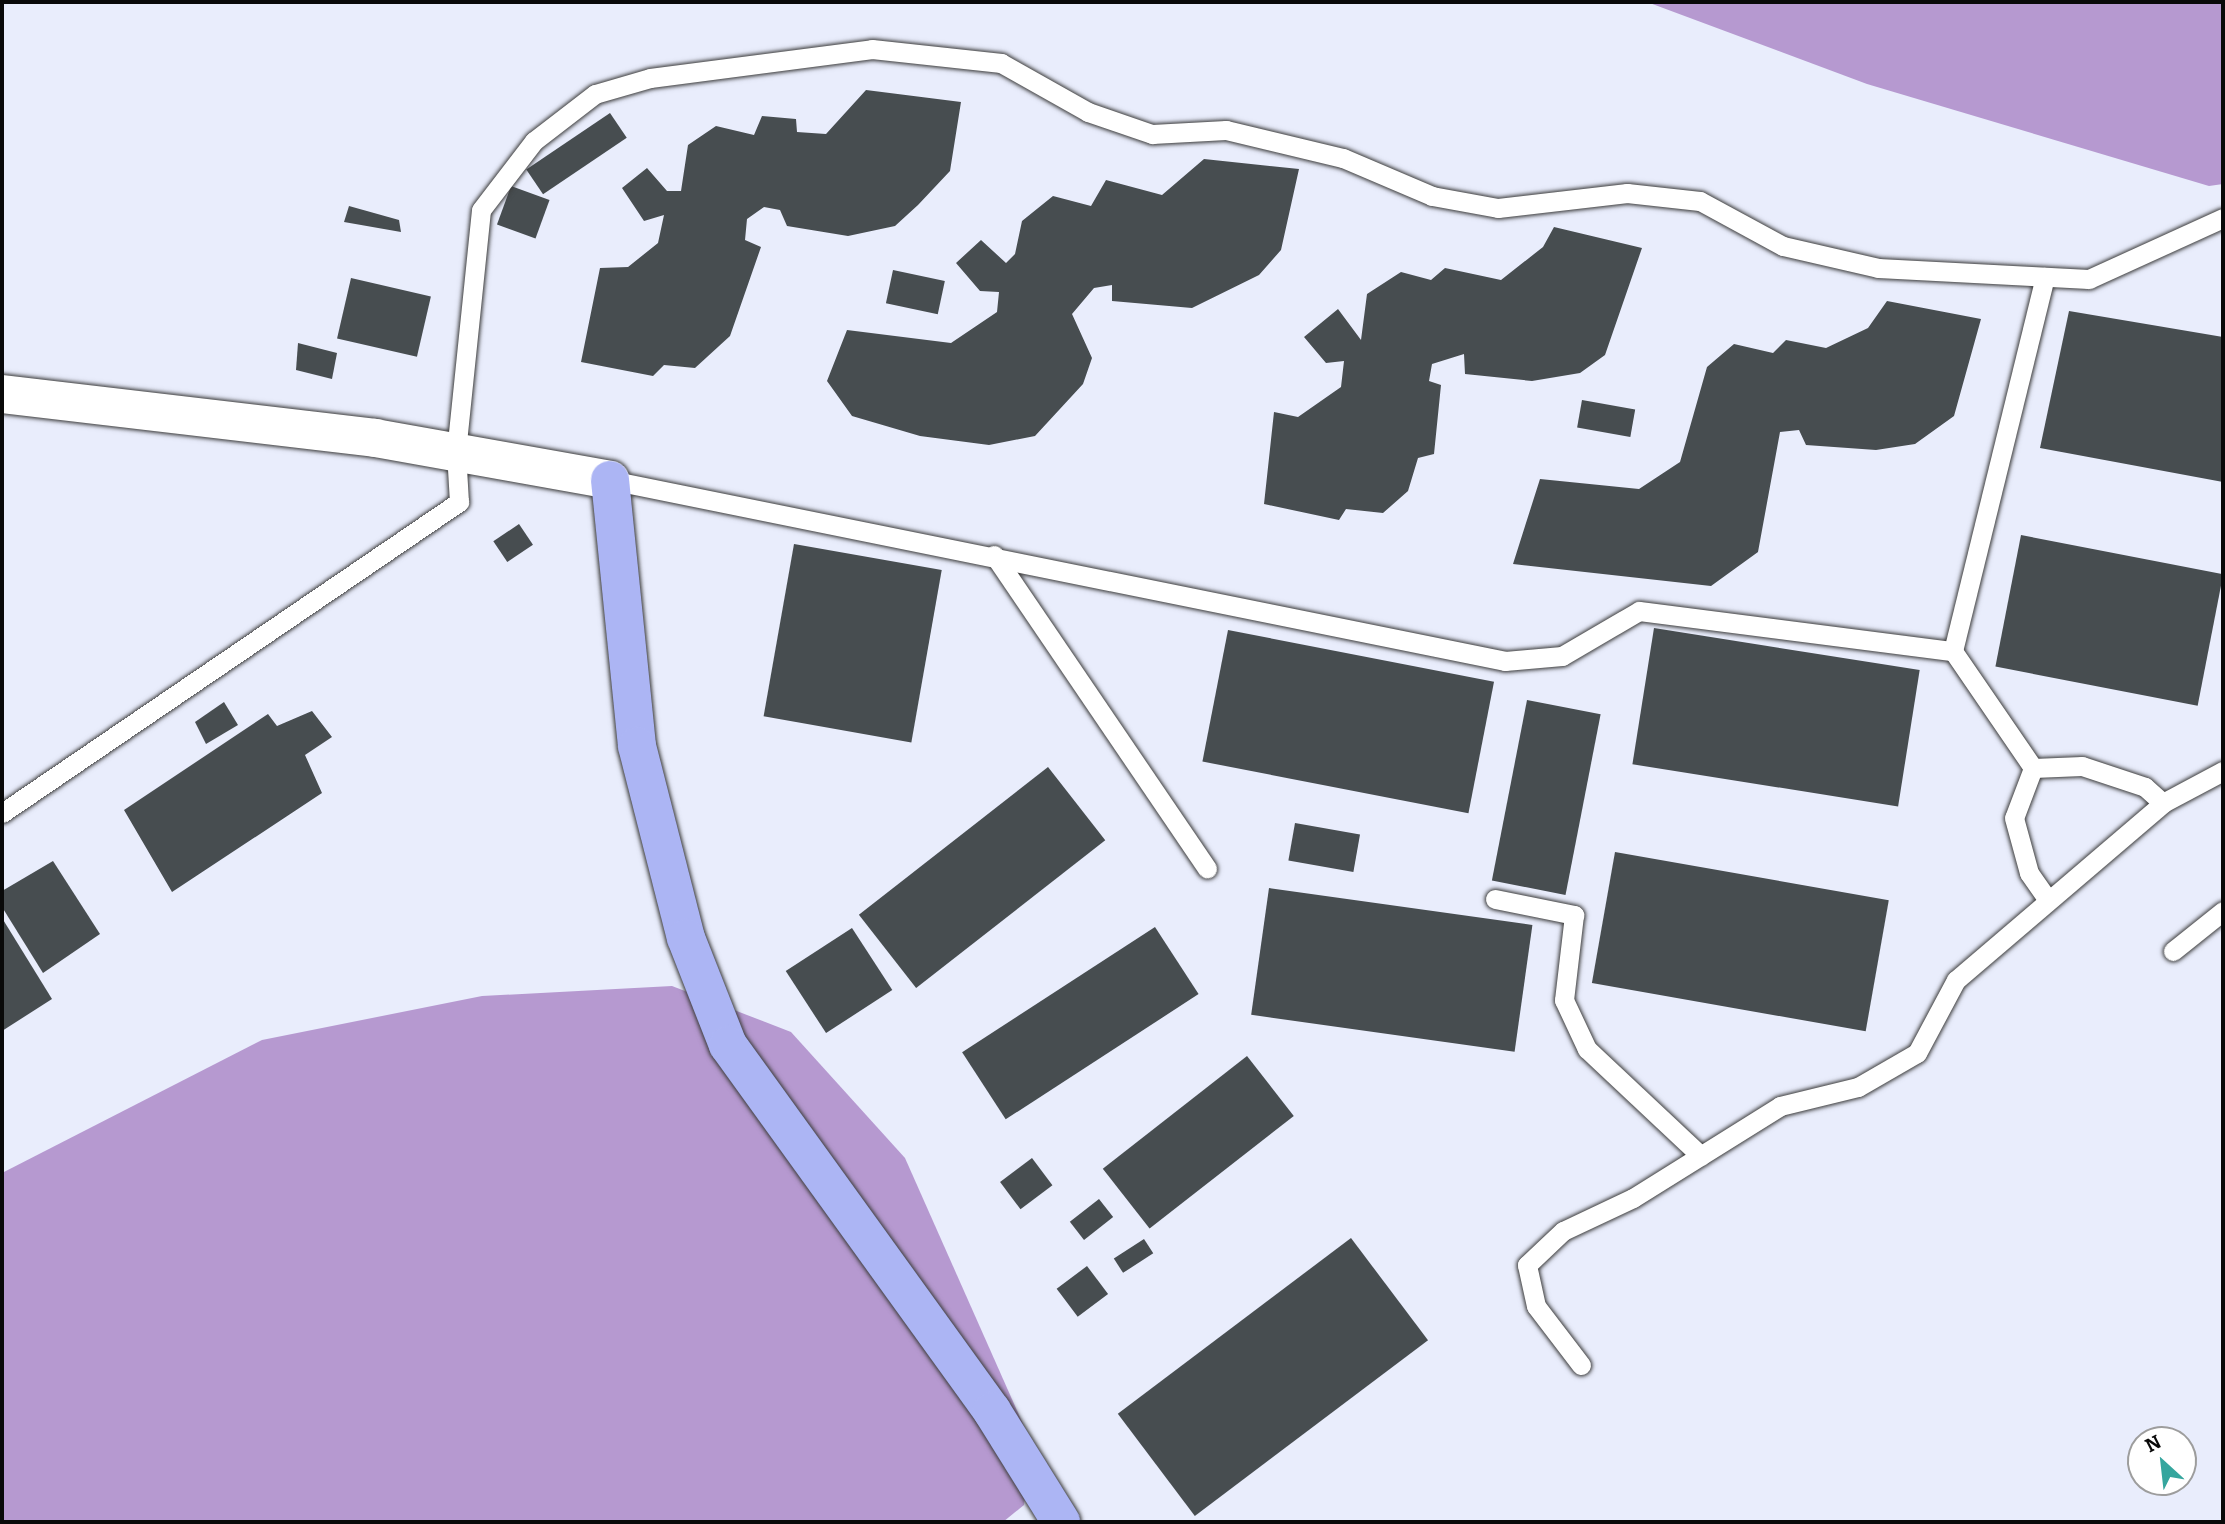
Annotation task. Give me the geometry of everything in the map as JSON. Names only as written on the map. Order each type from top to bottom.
[{"type":"street","points":[[2,394],[259,423],[456,452],[610,480],[637,746],[686,938],[728,1045],[992,1411],[1061,1522]]},
{"type":"lane","points":[[3,812],[459,502],[456,452],[481,209],[534,141],[595,94],[650,78],[872,48],[1001,63],[1088,112],[1152,134],[1226,130],[1343,158],[1432,196],[1499,208],[1627,193],[1700,201],[1783,246],[1878,268],[2089,279],[2223,218]]},
{"type":"lane","points":[[2033,768],[1953,651],[2045,277]]},
{"type":"lane","points":[[610,480],[994,555],[1506,661],[1562,656],[1639,611],[1953,651]]},
{"type":"lane","points":[[994,555],[1207,869]]},
{"type":"lane","points":[[2033,768],[2082,766],[2145,787],[2163,803]]},
{"type":"lane","points":[[2033,768],[2014,818],[2029,873],[2048,900]]},
{"type":"lane","points":[[1581,1365],[1536,1306],[1527,1265],[1563,1231],[1633,1198],[1780,1106],[1857,1087],[1917,1053],[1956,980],[2163,803],[2223,771]]},
{"type":"lane","points":[[1495,899],[1574,915],[1564,1000],[1587,1049],[1701,1156]]},
{"type":"lane","points":[[2173,951],[2223,911]]},
{"type":"shaded area","points":[[1647,2],[2223,2],[2223,184],[2209,186],[1867,84]]},
{"type":"shaded area","points":[[672,986],[791,1032],[905,1158],[1031,1442],[1024,1505],[1003,1522],[2,1522],[2,1173],[262,1040],[482,996]]},
{"type":"building","points":[[866,90],[961,102],[950,171],[918,205],[895,226],[848,236],[787,226],[780,210],[764,207],[747,219],[745,240],[761,247],[730,336],[695,368],[664,365],[653,376],[581,362],[600,268],[628,267],[658,243],[664,215],[644,221],[622,188],[647,168],[667,191],[681,191],[688,145],[716,126],[754,135],[762,116],[796,119],[797,132],[826,134]]},
{"type":"building","points":[[610,113],[627,138],[543,194],[526,169]]},
{"type":"building","points":[[1204,159],[1299,169],[1281,250],[1259,275],[1192,308],[1112,301],[1112,285],[1094,288],[1072,314],[1092,358],[1083,384],[1035,436],[989,445],[920,436],[852,416],[827,381],[847,330],[951,343],[997,312],[999,292],[980,291],[956,263],[981,240],[1006,263],[1015,254],[1022,221],[1053,196],[1091,206],[1106,180],[1162,195]]},
{"type":"building","points":[[511,186],[550,200],[536,239],[497,225]]},
{"type":"building","points":[[349,206],[399,220],[401,232],[344,222]]},
{"type":"building","points":[[1554,227],[1642,248],[1605,355],[1580,373],[1532,381],[1465,374],[1464,354],[1432,364],[1429,381],[1441,385],[1434,454],[1418,458],[1408,491],[1383,513],[1346,509],[1339,520],[1264,504],[1274,412],[1298,417],[1341,387],[1344,361],[1326,363],[1304,337],[1338,309],[1361,340],[1367,294],[1401,272],[1431,280],[1445,268],[1501,280],[1543,247]]},
{"type":"building","points":[[893,270],[945,281],[938,314],[886,303]]},
{"type":"building","points":[[351,278],[431,296],[417,357],[337,338]]},
{"type":"building","points":[[1887,301],[1981,319],[1954,416],[1915,444],[1876,450],[1806,445],[1799,430],[1780,432],[1758,552],[1711,586],[1513,564],[1540,479],[1639,489],[1680,462],[1707,367],[1734,344],[1773,353],[1786,340],[1826,348],[1868,328]]},
{"type":"building","points":[[2069,311],[2223,337],[2223,482],[2040,448]]},
{"type":"building","points":[[298,343],[337,353],[332,379],[296,370]]},
{"type":"building","points":[[1582,400],[1635,409],[1630,437],[1577,428]]},
{"type":"building","points":[[519,524],[533,545],[507,562],[493,541]]},
{"type":"building","points":[[2021,535],[2223,574],[2198,706],[1995,667]]},
{"type":"building","points":[[794,544],[942,570],[911,742],[764,716]]},
{"type":"building","points":[[1654,628],[1920,670],[1898,806],[1632,764]]},
{"type":"building","points":[[1228,630],[1494,682],[1468,813],[1202,762]]},
{"type":"building","points":[[1527,700],[1601,714],[1566,895],[1492,881]]},
{"type":"building","points":[[224,702],[238,725],[206,744],[195,722]]},
{"type":"building","points":[[312,711],[332,737],[305,755],[322,793],[172,892],[124,810],[268,714],[277,726]]},
{"type":"building","points":[[1048,767],[1105,840],[916,988],[859,915]]},
{"type":"building","points":[[1295,823],[1360,834],[1353,872],[1288,860]]},
{"type":"building","points":[[1615,852],[1889,900],[1866,1031],[1592,983]]},
{"type":"building","points":[[53,861],[100,934],[43,973],[2,907],[2,891]]},
{"type":"building","points":[[1269,888],[1532,925],[1515,1052],[1251,1015]]},
{"type":"building","points":[[2,918],[52,999],[2,1031]]},
{"type":"building","points":[[1155,927],[1199,994],[1006,1119],[962,1052]]},
{"type":"building","points":[[852,928],[892,990],[826,1033],[786,971]]},
{"type":"building","points":[[1247,1056],[1294,1116],[1150,1229],[1103,1169]]},
{"type":"building","points":[[1032,1158],[1052,1185],[1021,1209],[1000,1182]]},
{"type":"building","points":[[1099,1199],[1113,1217],[1084,1240],[1070,1222]]},
{"type":"building","points":[[1351,1238],[1428,1340],[1195,1516],[1118,1414]]},
{"type":"building","points":[[1144,1239],[1153,1253],[1123,1273],[1114,1259]]},
{"type":"building","points":[[1087,1266],[1108,1294],[1078,1317],[1057,1289]]}]
